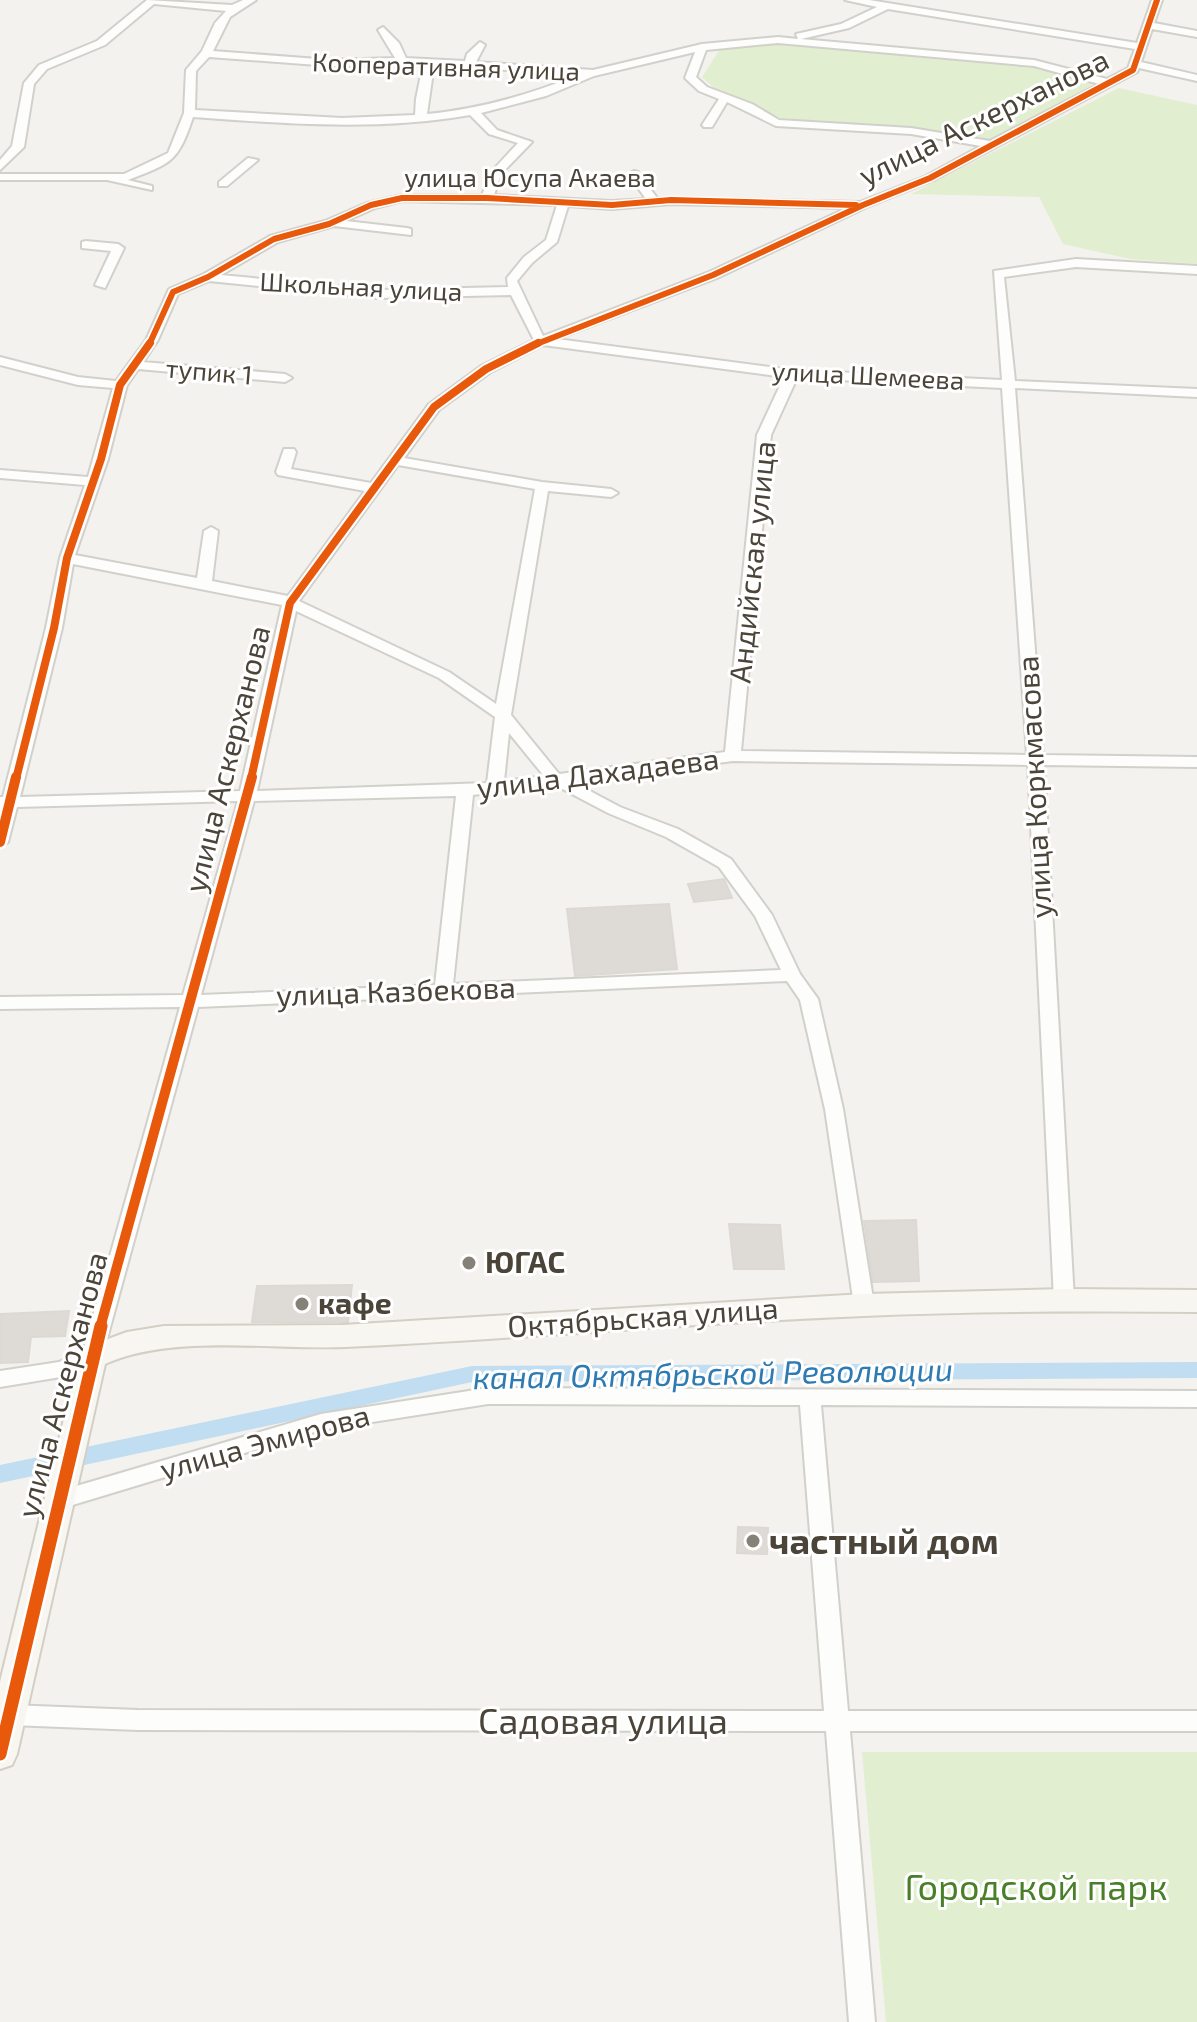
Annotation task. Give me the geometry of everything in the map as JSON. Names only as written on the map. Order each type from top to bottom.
[{"type":"street","points":[[2,162],[18,147],[29,83],[43,67],[101,43],[140,9],[156,0],[231,8],[251,0]]},
{"type":"street","points":[[856,0],[950,12],[1143,47]]},
{"type":"street","name":"улица Аскерханова","points":[[0,1754],[92,1357],[247,798],[290,603],[434,407],[486,369],[541,341],[713,275],[863,205],[930,178],[1133,70],[1157,0]]},
{"type":"street","points":[[778,40],[830,32],[870,18],[886,6]]},
{"type":"street","points":[[0,177],[126,177],[172,155],[189,113],[191,70],[209,54],[216,28],[231,8]]},
{"type":"street","points":[[1148,25],[1197,34]]},
{"type":"street","points":[[383,30],[395,45],[402,62]]},
{"type":"street","name":"Кооперативная улица","points":[[209,54],[331,63],[429,62],[593,73],[702,47],[778,40],[1034,63],[1108,83]]},
{"type":"street","points":[[470,65],[471,56],[480,45]]},
{"type":"street","points":[[702,47],[690,78],[703,89],[748,106],[776,123],[911,131],[992,145]]},
{"type":"street","points":[[421,116],[421,99],[429,62]]},
{"type":"street","points":[[1136,64],[1197,78]]},
{"type":"street","points":[[189,113],[318,123],[377,123],[474,112],[549,94],[593,73]]},
{"type":"street","points":[[708,125],[725,97]]},
{"type":"street","points":[[474,112],[493,132],[526,142],[496,173],[487,198]]},
{"type":"street","points":[[223,184],[252,160]]},
{"type":"street","points":[[634,174],[654,202]]},
{"type":"street","points":[[110,178],[148,188]]},
{"type":"street","name":"улица Юсупа Акаева","points":[[0,842],[5,801],[54,628],[67,558],[93,482],[120,385],[152,340],[173,292],[208,277],[274,239],[333,223],[371,205],[402,198],[487,198],[612,205],[654,202],[863,205]]},
{"type":"street","points":[[541,341],[532,329],[511,281],[528,260],[551,242],[564,201]]},
{"type":"street","points":[[333,223],[407,232]]},
{"type":"street","points":[[86,245],[118,248],[101,285]]},
{"type":"street","name":"улица Коркмасова","points":[[1064,1300],[1035,758],[1009,384],[998,274],[1076,263],[1197,270]]},
{"type":"street","name":"Школьная улица","points":[[208,277],[378,294],[515,291]]},
{"type":"street","name":"улица Шемеева","points":[[541,341],[792,374],[1197,393]]},
{"type":"street","points":[[0,361],[78,381],[120,385]]},
{"type":"street","name":"тупик 1","points":[[134,365],[285,378]]},
{"type":"street","name":"Андийская улица","points":[[733,756],[764,435],[792,374]]},
{"type":"street","points":[[289,452],[283,472],[373,488]]},
{"type":"street","points":[[393,460],[542,486],[611,493]]},
{"type":"street","points":[[0,474],[93,482]]},
{"type":"street","points":[[495,788],[502,715],[542,486]]},
{"type":"street","points":[[204,584],[211,531]]},
{"type":"street","points":[[67,558],[282,599],[444,675],[502,715],[555,779],[614,810],[672,833],[725,863],[763,915],[792,975],[809,999],[819,1033],[864,1305]]},
{"type":"street","name":"улица Дахадаева","points":[[5,801],[465,791],[733,756],[1197,762]]},
{"type":"street","points":[[443,990],[465,791]]},
{"type":"street","name":"улица Казбекова","points":[[0,1003],[192,1001],[792,975]]},
{"type":"street","name":"Октябрьская улица","points":[[92,1357],[139,1339],[164,1337],[342,1336],[864,1305],[1064,1300],[1197,1301]]},
{"type":"street","points":[[0,1379],[61,1369],[92,1357]]},
{"type":"street","name":"улица Эмирова","points":[[59,1491],[321,1422],[488,1396],[1197,1399]]},
{"type":"street","points":[[810,1397],[862,2022]]},
{"type":"street","name":"Садовая улица","points":[[10,1715],[138,1720],[1197,1721]]},
{"type":"green space","points":[[774,44],[1042,65],[1092,85],[994,140],[924,129],[781,118],[714,88],[702,77],[720,49]]},
{"type":"green space","points":[[1119,88],[1197,105],[1197,264],[1130,259],[1063,244],[1039,197],[911,194]]},
{"type":"green space","name":"Городской парк","points":[[862,1752],[1197,1752],[1197,2022],[886,2022]]},
{"type":"building","points":[[724,879],[732,898],[694,902],[688,884]]},
{"type":"building","points":[[669,904],[677,969],[575,976],[567,909]]},
{"type":"building","points":[[916,1220],[919,1281],[873,1282],[864,1221]]},
{"type":"building","points":[[729,1224],[780,1225],[784,1269],[734,1269]]},
{"type":"building","name":"кафе","points":[[352,1285],[348,1322],[252,1322],[257,1286]]},
{"type":"building","points":[[69,1311],[65,1336],[31,1337],[28,1362],[0,1363],[0,1314]]},
{"type":"building","name":"частный дом","points":[[738,1527],[768,1528],[767,1554],[737,1553]]},
{"type":"waterway","name":"канал Октябрьской Революции","points":[[0,1474],[472,1374],[1197,1370]]},
{"type":"cycle path","points":[[0,1754],[92,1357],[247,798],[290,603],[434,407],[486,369],[541,341],[713,275],[863,205],[930,178],[1133,70],[1157,0]]},
{"type":"cycle path","points":[[0,842],[54,628],[67,558],[101,459],[120,385],[152,340],[173,292],[208,277],[274,239],[329,224],[371,205],[402,198],[487,198],[612,205],[671,200],[856,205]]},
{"type":"place","name":"ЮГАС","points":[[469,1263]]},
{"type":"place","name":"кафе","points":[[302,1304]]},
{"type":"place","name":"частный дом","points":[[753,1541]]}]
